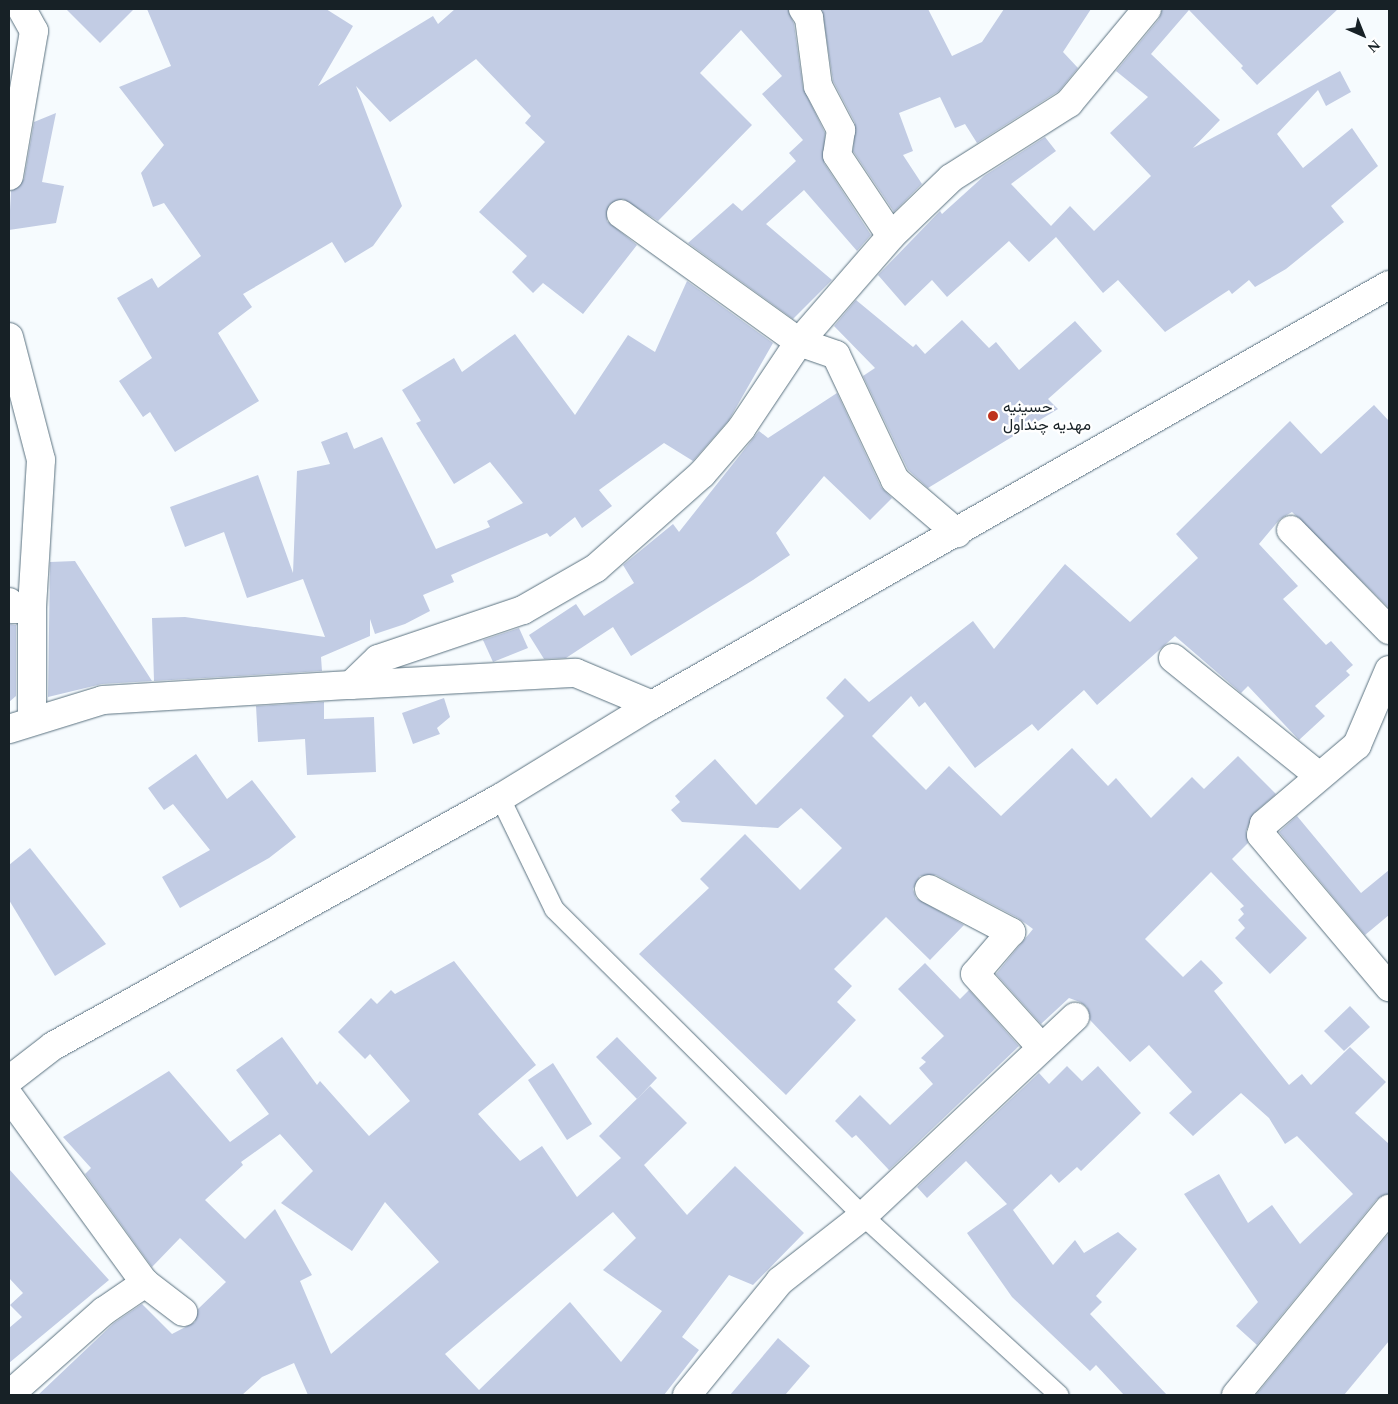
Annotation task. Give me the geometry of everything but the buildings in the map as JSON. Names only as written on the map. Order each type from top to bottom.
[{"type":"street","points":[[9,176],[34,31],[22,9]]},
{"type":"street","points":[[803,9],[809,18],[818,86],[841,130],[837,155],[891,236]]},
{"type":"street","points":[[351,685],[378,659],[523,610],[596,568],[702,474],[741,429],[799,342],[891,236],[951,178],[1069,103],[1142,10]]},
{"type":"street","points":[[621,214],[799,342],[836,355],[895,480],[957,533]]},
{"type":"street","points":[[9,1080],[53,1046],[500,798],[652,705],[957,533],[1389,285]]},
{"type":"street","points":[[9,337],[41,460],[20,605],[20,724],[103,700],[576,674],[652,705]]},
{"type":"street","points":[[1291,530],[1389,630]]},
{"type":"street","points":[[1174,658],[1319,776]]},
{"type":"street","points":[[1389,670],[1357,745],[1264,824],[1261,835],[1389,987]]},
{"type":"street","points":[[929,889],[1011,932],[975,974],[1041,1047]]},
{"type":"street","points":[[687,1395],[780,1281],[863,1216],[1075,1017]]},
{"type":"street","points":[[9,1096],[145,1283],[182,1312]]},
{"type":"street","points":[[1236,1395],[1389,1210]]},
{"type":"street","points":[[9,1395],[104,1311],[145,1283]]},
{"type":"lane","points":[[500,798],[554,909],[863,1216],[1059,1395]]},
{"type":"place","name":"حسینیه مهدیه چنداول","points":[[993,416]]}]
